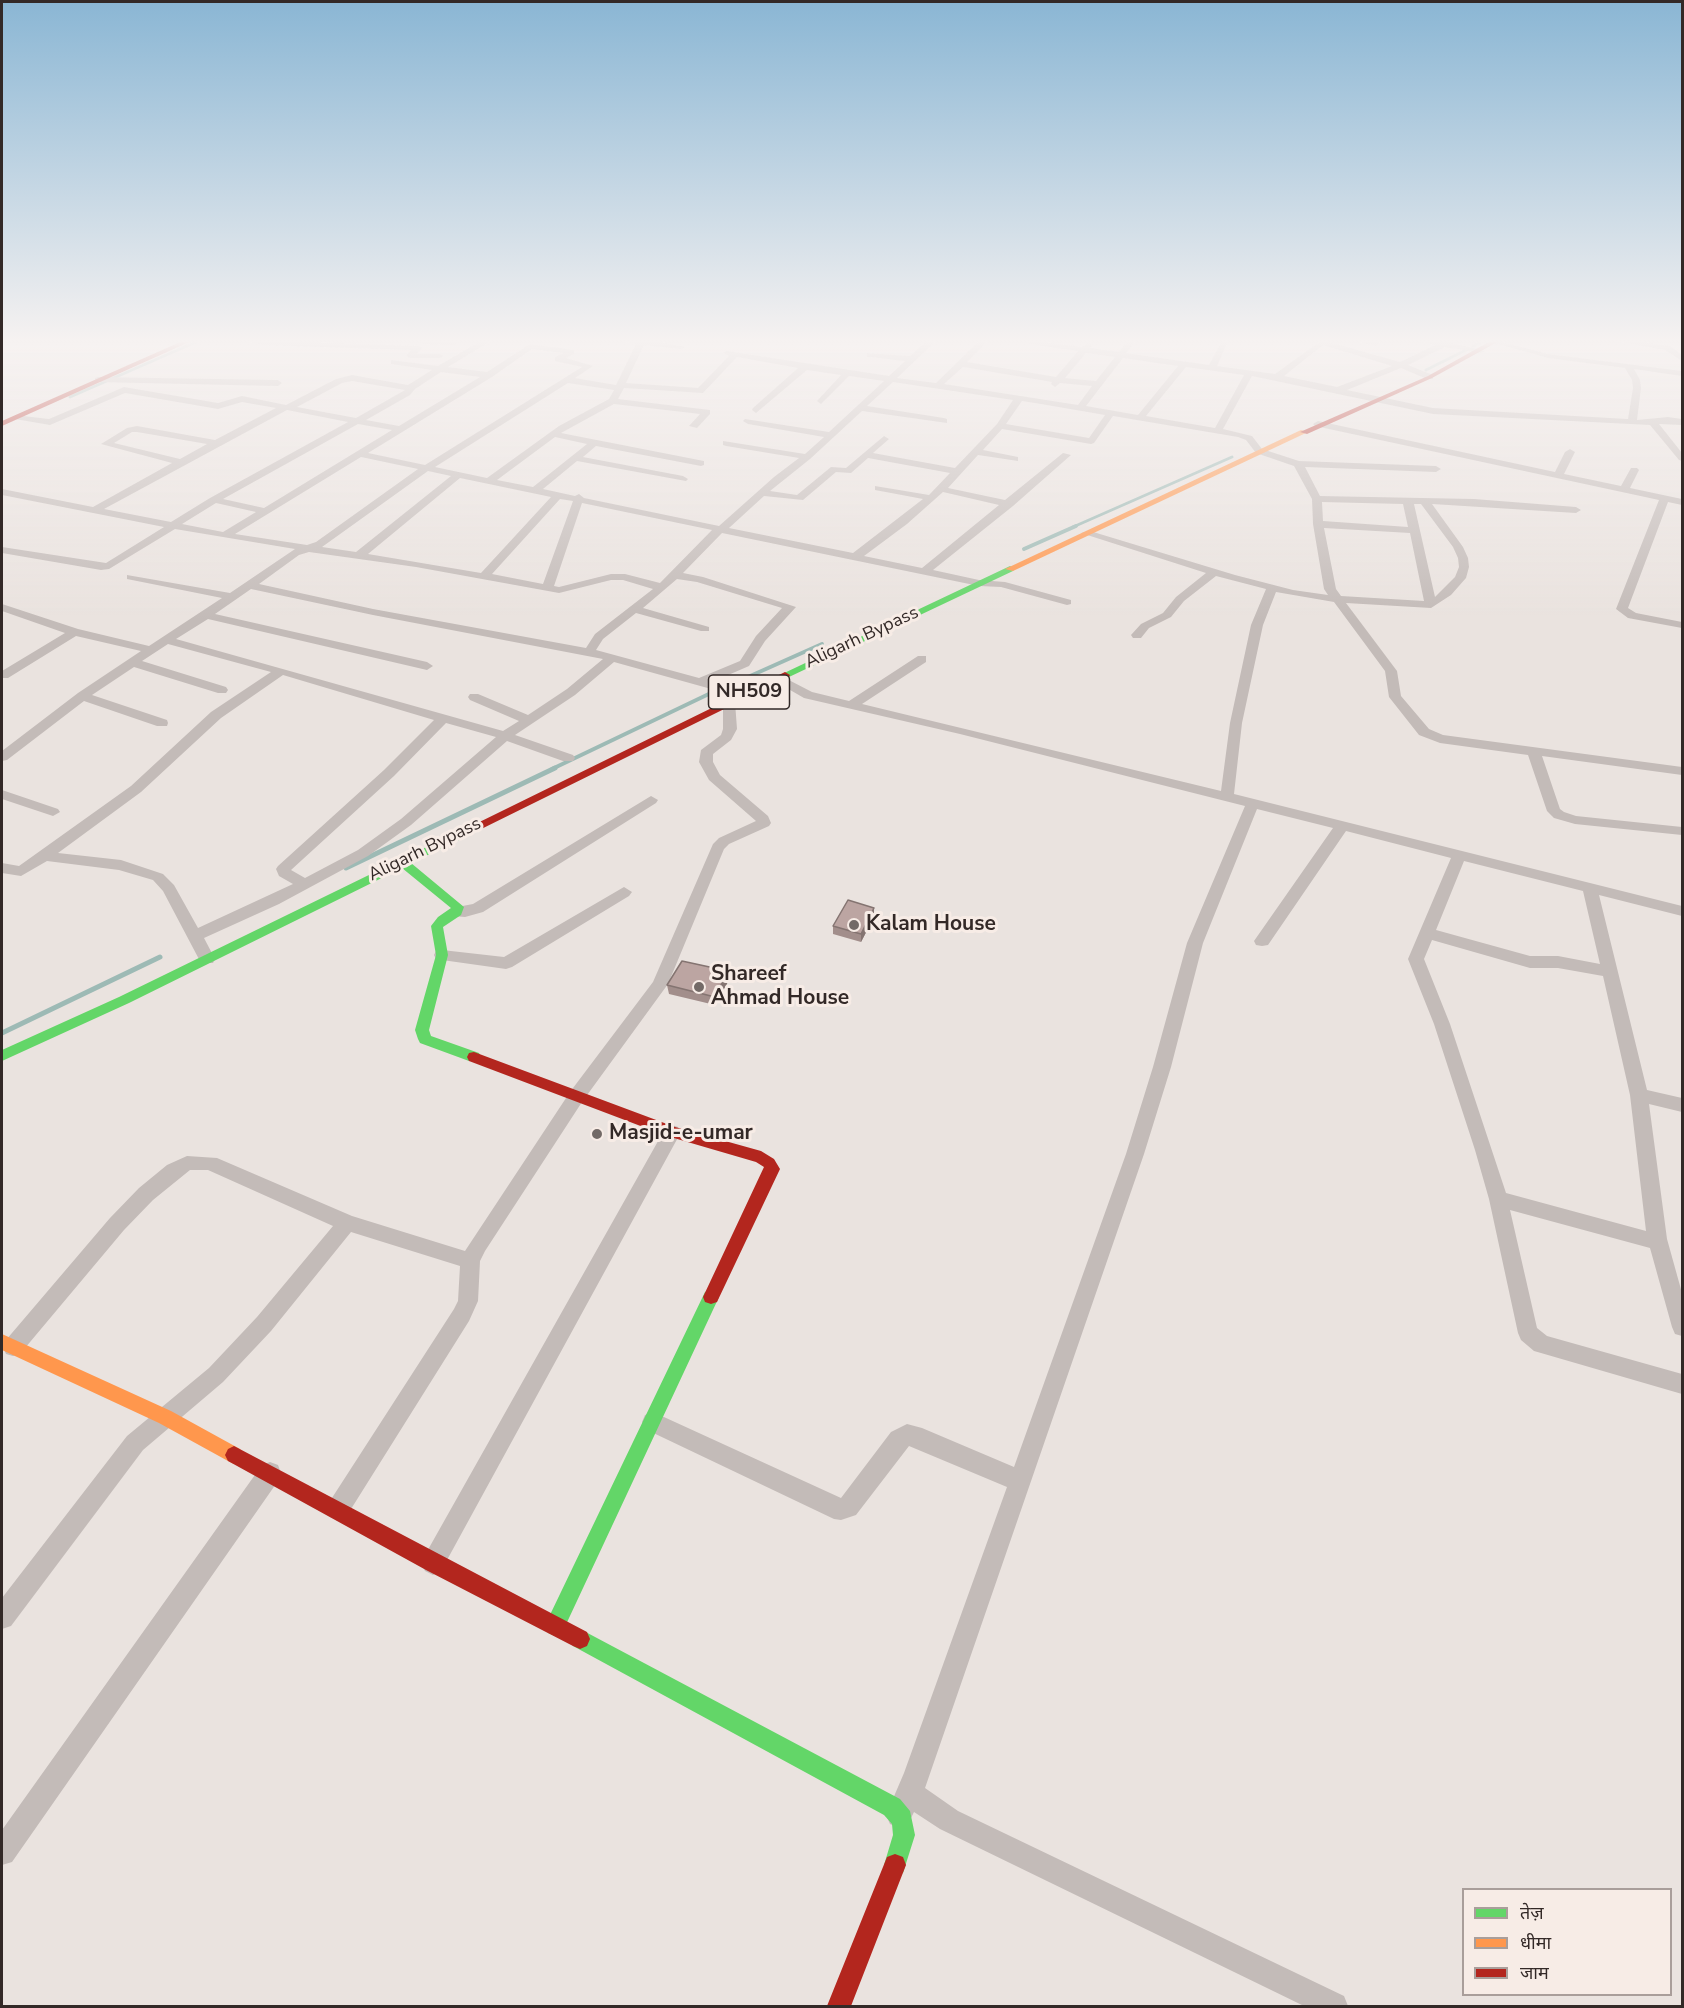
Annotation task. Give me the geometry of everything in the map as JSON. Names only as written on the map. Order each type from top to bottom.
[{"type":"main road","name":"Aligarh Bypass","points":[[2,1056],[207,959],[744,694],[1299,433]]},
{"type":"main road","points":[[402,862],[458,907],[457,912],[438,923],[442,955],[422,1030],[425,1040],[672,1131],[761,1157],[769,1163],[772,1169],[555,1626]]},
{"type":"main road","points":[[7,1345],[165,1417],[892,1807],[904,1804],[902,1819],[904,1835],[899,1855],[838,2007]]},
{"type":"street","points":[[129,433],[105,443],[181,462]]},
{"type":"street","points":[[158,433],[216,443]]},
{"type":"street","points":[[95,510],[237,433]]},
{"type":"street","points":[[2,550],[105,567],[174,527],[214,500],[333,433]]},
{"type":"street","points":[[225,536],[264,510],[394,433]]},
{"type":"street","points":[[2,757],[82,696],[132,662],[206,615],[295,553],[320,544],[426,468],[483,433]]},
{"type":"street","points":[[817,433],[831,435]]},
{"type":"street","points":[[589,652],[599,637],[662,587],[712,535],[806,461],[834,433]]},
{"type":"street","points":[[855,557],[903,522],[941,489],[994,433]]},
{"type":"street","points":[[1041,433],[1091,441],[1097,433]]},
{"type":"street","points":[[1229,433],[1244,435],[1259,451],[1298,464],[1436,469]]},
{"type":"street","points":[[1359,433],[1683,502]]},
{"type":"street","points":[[1661,433],[1683,458]]},
{"type":"street","points":[[489,481],[553,434],[701,463]]},
{"type":"street","points":[[822,466],[847,471],[885,439]]},
{"type":"street","points":[[536,490],[594,443]]},
{"type":"street","points":[[726,443],[806,461]]},
{"type":"street","points":[[977,452],[1015,459]]},
{"type":"street","points":[[1558,475],[1570,452]]},
{"type":"street","points":[[360,453],[925,572],[979,583],[1001,584],[1068,602]]},
{"type":"street","points":[[867,455],[958,472]]},
{"type":"street","points":[[925,572],[1066,455]]},
{"type":"street","points":[[576,458],[683,479]]},
{"type":"street","points":[[1298,464],[1317,499],[1318,524],[1328,585],[1335,599],[1391,671],[1395,697],[1424,732],[1440,739],[1683,771]]},
{"type":"street","points":[[763,493],[799,498],[835,469]]},
{"type":"street","points":[[1625,489],[1634,470]]},
{"type":"street","points":[[358,556],[458,475]]},
{"type":"street","points":[[879,488],[930,498]]},
{"type":"street","points":[[941,489],[1009,504]]},
{"type":"street","points":[[2,492],[225,536],[484,576],[547,588],[566,590],[611,577],[624,577],[639,583],[662,587]]},
{"type":"street","points":[[484,576],[559,494]]},
{"type":"street","points":[[547,588],[579,498]]},
{"type":"street","points":[[1665,498],[1622,609],[1632,616],[1683,626]]},
{"type":"street","points":[[1317,499],[1481,502],[1576,510]]},
{"type":"street","points":[[214,500],[264,510]]},
{"type":"street","points":[[1408,502],[1431,605]]},
{"type":"street","points":[[1086,533],[1272,588],[1335,599],[1431,605],[1447,593],[1460,578],[1464,567],[1458,547],[1425,502]]},
{"type":"street","points":[[1318,524],[1413,530]]},
{"type":"street","points":[[1137,635],[1145,626],[1167,615],[1180,599],[1214,572]]},
{"type":"street","points":[[675,575],[699,579],[790,607],[760,639],[745,663],[701,682]]},
{"type":"street","points":[[131,578],[232,597]]},
{"type":"street","points":[[250,585],[373,612],[612,657],[744,694]]},
{"type":"street","points":[[1227,798],[1236,723],[1257,626],[1272,588]]},
{"type":"street","points":[[2,607],[74,632],[151,650]]},
{"type":"street","points":[[635,609],[705,629]]},
{"type":"street","points":[[206,615],[427,666]]},
{"type":"street","points":[[4,675],[74,632]]},
{"type":"street","points":[[166,640],[505,736],[568,758]]},
{"type":"street","points":[[195,936],[356,857],[406,822],[505,736],[571,692],[612,657]]},
{"type":"street","points":[[850,705],[922,658]]},
{"type":"street","points":[[132,662],[222,690]]},
{"type":"street","points":[[2,868],[21,871],[44,856],[136,789],[216,715],[281,671]]},
{"type":"street","points":[[777,679],[808,695],[961,730],[1683,911]]},
{"type":"street","points":[[82,696],[162,723]]},
{"type":"street","points":[[474,697],[528,720]]},
{"type":"street","points":[[338,1509],[462,1315],[468,1301],[470,1261],[478,1245],[576,1097],[660,984],[720,843],[764,823],[763,819],[714,777],[706,762],[706,753],[726,737],[730,729],[729,702]]},
{"type":"street","points":[[305,884],[284,873],[283,869],[389,774],[443,718]]},
{"type":"street","points":[[1533,751],[1554,811],[1559,815],[1575,820],[1683,831]]},
{"type":"street","points":[[2,794],[53,812]]},
{"type":"street","points":[[457,912],[478,908],[651,800]]},
{"type":"street","points":[[1252,804],[1195,943],[1162,1067],[1135,1154],[904,1804],[949,1820],[1334,2007]]},
{"type":"street","points":[[1262,941],[1342,826]]},
{"type":"street","points":[[1459,855],[1417,954],[1418,970],[1442,1024],[1498,1200],[1528,1333],[1534,1341],[1683,1384]]},
{"type":"street","points":[[44,856],[121,865],[158,877],[170,888],[207,959]]},
{"type":"street","points":[[1590,888],[1639,1095],[1658,1242],[1683,1327]]},
{"type":"street","points":[[442,955],[506,963],[624,891]]},
{"type":"street","points":[[1426,933],[1530,962],[1558,962],[1610,972]]},
{"type":"street","points":[[1639,1095],[1683,1105]]},
{"type":"street","points":[[434,1563],[672,1131]]},
{"type":"street","points":[[7,1345],[146,1194],[174,1170],[188,1163],[210,1163],[347,1223],[470,1261]]},
{"type":"street","points":[[1498,1200],[1658,1242]]},
{"type":"street","points":[[2,1617],[135,1443],[195,1395],[216,1375],[264,1324],[347,1223]]},
{"type":"street","points":[[653,1422],[834,1508],[848,1507],[899,1439],[907,1435],[914,1435],[1019,1481]]},
{"type":"street","points":[[2,1850],[270,1473]]},
{"type":"building","name":"Kalam House","points":[[848,900],[874,908],[861,934],[833,926]]},
{"type":"building","name":"Shareef Ahmad House","points":[[682,961],[728,971],[715,997],[667,985]]},
{"type":"waterway","points":[[1073,527],[1232,457]]},
{"type":"waterway","points":[[1024,549],[1076,526]]},
{"type":"waterway","points":[[730,685],[822,644]]},
{"type":"waterway","points":[[552,769],[713,692]]},
{"type":"waterway","points":[[346,868],[555,768]]},
{"type":"waterway","points":[[2,1033],[160,957]]},
{"type":"traffic: fast","points":[[785,675],[1010,569]]},
{"type":"traffic: fast","points":[[2,1056],[124,1000],[457,836]]},
{"type":"traffic: fast","points":[[402,862],[458,907],[457,912],[442,920],[437,926],[442,955],[422,1030],[425,1039],[474,1057]]},
{"type":"traffic: fast","points":[[555,1626],[711,1297]]},
{"type":"traffic: fast","points":[[580,1639],[892,1807],[902,1819],[904,1835],[895,1865]]},
{"type":"traffic: slow","points":[[1010,569],[1302,433]]},
{"type":"traffic: slow","points":[[2,1342],[165,1417],[234,1455]]},
{"type":"traffic: jam","points":[[457,836],[785,675]]},
{"type":"traffic: jam","points":[[474,1057],[672,1132],[761,1157],[769,1163],[772,1169],[711,1297]]},
{"type":"traffic: jam","points":[[234,1455],[433,1563],[580,1639]]},
{"type":"traffic: jam","points":[[839,2006],[895,1865]]},
{"type":"place","name":"Kalam House","points":[[854,925]]},
{"type":"place","name":"Shareef Ahmad House","points":[[699,987]]},
{"type":"place","name":"Masjid-e-umar","points":[[597,1134]]}]
